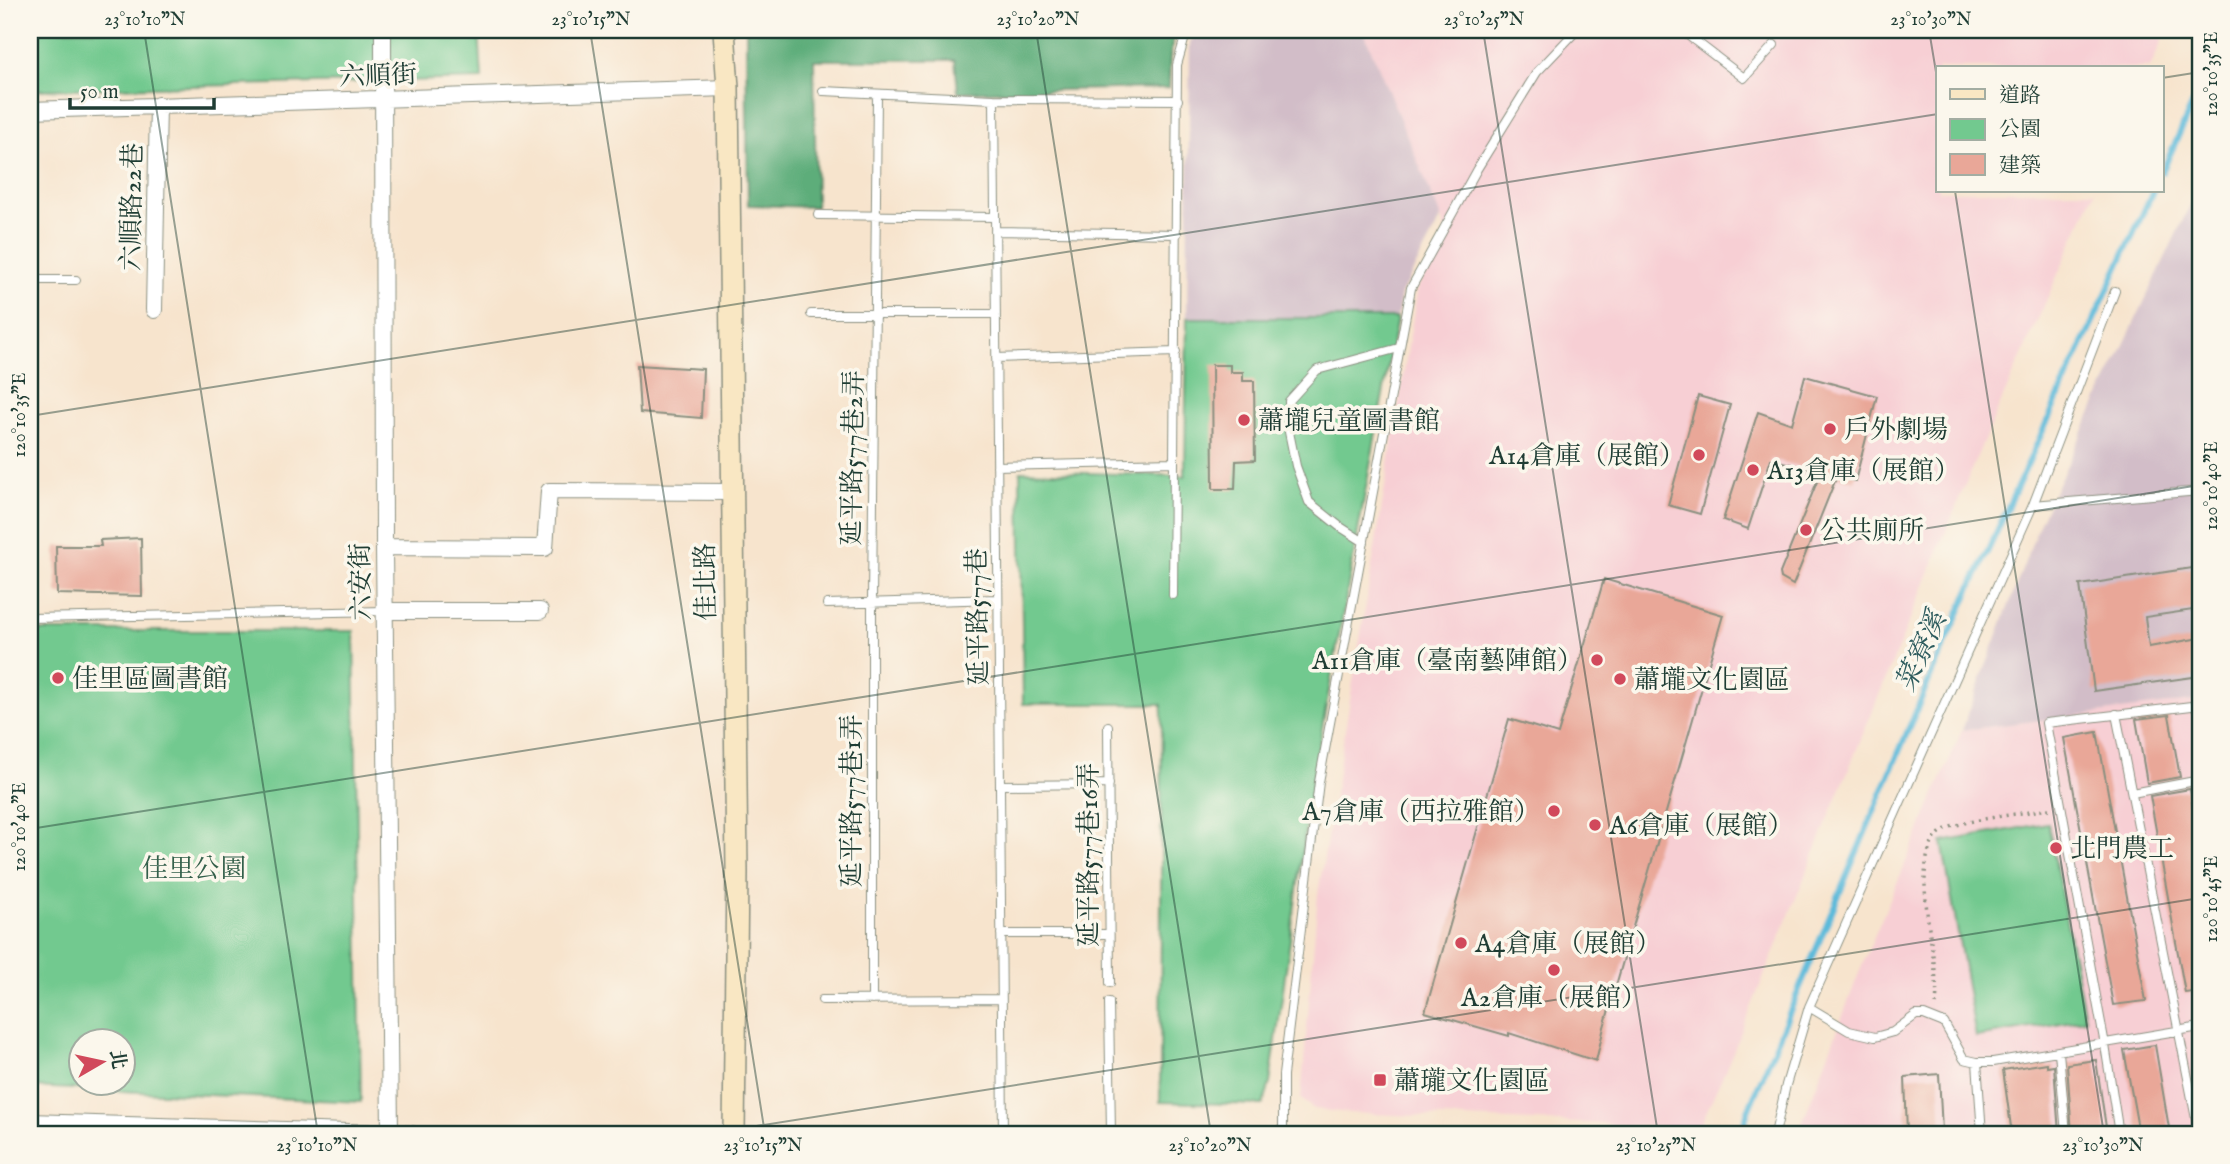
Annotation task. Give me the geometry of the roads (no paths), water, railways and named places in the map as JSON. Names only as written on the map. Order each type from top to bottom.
[{"type":"street","name":"六安街","points":[[383,30],[384,547],[390,1133]]},
{"type":"street","name":"佳北路","points":[[724,30],[728,88],[737,872],[734,1134]]},
{"type":"street","name":"六順街","points":[[30,110],[728,88]]},
{"type":"street","name":"六順路22巷","points":[[154,310],[158,105]]},
{"type":"street","points":[[384,547],[545,548],[550,491],[732,492]]},
{"type":"street","points":[[385,611],[540,611]]},
{"type":"street","points":[[30,1122],[260,1132],[411,1134]]},
{"type":"lane","points":[[1173,595],[1177,65],[1187,30]]},
{"type":"lane","points":[[1283,1134],[1283,1075],[1319,782],[1411,288],[1477,169],[1537,72],[1577,30]]},
{"type":"lane","points":[[1681,30],[1744,78],[1774,45]]},
{"type":"lane","points":[[822,91],[993,99],[1178,100]]},
{"type":"lane","name":"延平路577巷2弄","points":[[872,602],[877,95]]},
{"type":"lane","name":"延平路577巷","points":[[993,99],[1003,1134]]},
{"type":"lane","points":[[818,215],[995,216]]},
{"type":"lane","points":[[995,231],[1177,234]]},
{"type":"lane","points":[[30,280],[76,280]]},
{"type":"lane","points":[[1775,1134],[1809,1007],[2033,505],[2115,291]]},
{"type":"lane","points":[[811,314],[995,314]]},
{"type":"lane","points":[[1364,542],[1309,502],[1296,466],[1289,432],[1289,401],[1317,370],[1399,348]]},
{"type":"lane","points":[[996,358],[1176,352]]},
{"type":"lane","points":[[997,466],[1174,462]]},
{"type":"lane","points":[[2033,505],[2200,491]]},
{"type":"lane","points":[[827,604],[998,599]]},
{"type":"lane","name":"延平路577巷1弄","points":[[872,602],[872,1000]]},
{"type":"lane","points":[[30,618],[385,611]]},
{"type":"lane","points":[[2119,1134],[2046,723],[2200,705]]},
{"type":"lane","points":[[2116,714],[2199,1134]]},
{"type":"lane","name":"延平路577巷16弄","points":[[1108,726],[1110,983]]},
{"type":"lane","points":[[2132,793],[2200,780]]},
{"type":"lane","points":[[1000,785],[1109,784]]},
{"type":"lane","points":[[1001,933],[1109,934]]},
{"type":"lane","points":[[822,1000],[1002,999]]},
{"type":"lane","points":[[1109,1002],[1111,1134]]},
{"type":"lane","points":[[1809,1007],[1849,1031],[1867,1037],[1893,1032],[1916,1015],[1924,1015],[1944,1023],[1964,1059],[1977,1062],[1993,1062],[2105,1045],[2200,1027]]},
{"type":"lane","points":[[2059,1052],[2066,1134]]},
{"type":"lane","points":[[1977,1062],[1982,1134]]},
{"type":"waterway","name":"菜寮溪","points":[[2164,168],[2200,88]]},
{"type":"waterway","name":"菜寮溪","points":[[1741,1134],[1748,1111],[1935,666],[2153,192]]},
{"type":"place","name":"蕭壠兒童圖書館","points":[[1244,420]]},
{"type":"place","name":"戶外劇場","points":[[1830,429]]},
{"type":"place","name":"A14倉庫（展館）","points":[[1699,455]]},
{"type":"place","name":"A13倉庫（展館）","points":[[1753,470]]},
{"type":"place","name":"公共廁所","points":[[1806,530]]},
{"type":"place","name":"A11倉庫（臺南藝陣館）","points":[[1597,660]]},
{"type":"place","name":"佳里區圖書館","points":[[58,678]]},
{"type":"place","name":"蕭壠文化園區","points":[[1620,679]]},
{"type":"place","name":"A7倉庫（西拉雅館）","points":[[1554,811]]},
{"type":"place","name":"A6倉庫（展館）","points":[[1595,825]]},
{"type":"place","name":"北門農工","points":[[2056,848]]},
{"type":"place","name":"A4倉庫（展館）","points":[[1461,943]]},
{"type":"place","name":"A2倉庫（展館）","points":[[1554,970]]},
{"type":"place","name":"蕭瓏文化園區","points":[[1380,1080]]},
{"type":"park label","name":"佳里公園","points":[[194,868]]}]
